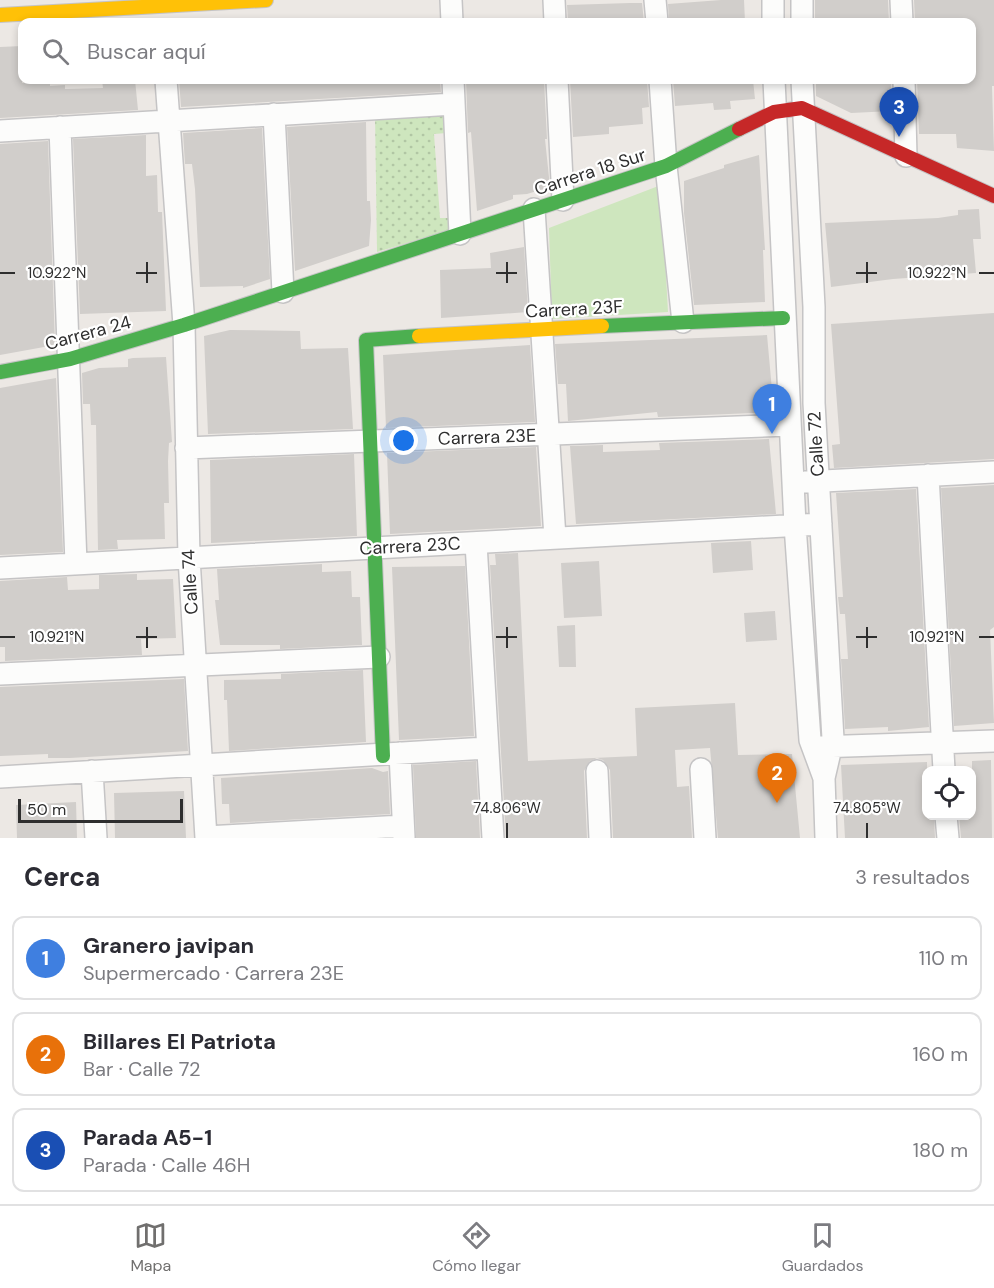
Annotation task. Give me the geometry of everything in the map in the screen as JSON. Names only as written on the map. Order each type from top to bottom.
[{"type":"street","points":[[0,15],[163,14],[266,0]]},
{"type":"street","points":[[451,0],[452,18]]},
{"type":"street","points":[[554,0],[555,18]]},
{"type":"street","points":[[655,0],[657,18]]},
{"type":"street","points":[[773,0],[773,18]]},
{"type":"street","points":[[802,0],[802,18]]},
{"type":"street","points":[[901,0],[902,18]]},
{"type":"street","name":"Calle 74","points":[[166,84],[184,325],[189,558],[206,838]]},
{"type":"street","points":[[453,84],[460,234]]},
{"type":"street","points":[[557,84],[563,200]]},
{"type":"street","points":[[660,84],[682,322]]},
{"type":"street","name":"Calle 72","points":[[774,84],[792,482],[795,525],[822,747],[826,838]]},
{"type":"street","name":"Calle 72","points":[[802,84],[814,307],[821,524],[822,747]]},
{"type":"street","points":[[904,84],[906,156]]},
{"type":"street","points":[[0,131],[168,119],[454,104]]},
{"type":"street","points":[[802,108],[994,196]]},
{"type":"street","name":"Carrera 18 Sur","points":[[184,325],[666,166],[774,112],[802,108]]},
{"type":"street","points":[[274,114],[283,292]]},
{"type":"street","points":[[60,127],[76,564]]},
{"type":"street","points":[[534,209],[555,538]]},
{"type":"street","name":"Carrera 23F","points":[[370,441],[366,340],[543,328],[783,318]]},
{"type":"street","name":"Carrera 24","points":[[0,372],[70,359],[184,325]]},
{"type":"street","name":"Carrera 23E","points":[[186,448],[789,425]]},
{"type":"street","points":[[206,838],[404,832],[379,657],[370,441]]},
{"type":"street","points":[[792,482],[994,472]]},
{"type":"street","points":[[928,475],[944,766]]},
{"type":"street","name":"Carrera 23C","points":[[0,568],[821,524]]},
{"type":"street","points":[[476,543],[493,838]]},
{"type":"street","points":[[0,674],[379,657]]},
{"type":"street","points":[[822,747],[994,741]]},
{"type":"street","points":[[0,777],[488,748]]},
{"type":"street","points":[[700,769],[705,838]]},
{"type":"street","points":[[92,771],[96,838]]},
{"type":"street","points":[[597,771],[600,838]]},
{"type":"street","points":[[946,820],[948,838]]},
{"type":"green space","points":[[445,111],[447,133],[434,134],[440,218],[453,218],[454,229],[377,252],[375,112]]},
{"type":"green space","points":[[661,185],[668,312],[552,319],[549,228]]},
{"type":"building","points":[[744,0],[745,18],[669,18],[668,4]]},
{"type":"building","points":[[815,0],[888,0],[889,18],[815,18]]},
{"type":"building","points":[[914,0],[994,0],[994,86],[992,86],[994,151],[957,148],[956,134],[919,134],[917,84],[976,84],[976,18],[915,18]]},
{"type":"building","points":[[642,3],[644,18],[568,18],[567,5]]},
{"type":"building","points":[[18,46],[18,84],[65,85],[65,89],[103,88],[102,84],[135,84],[138,110],[0,118],[0,47]]},
{"type":"building","points":[[179,84],[440,84],[441,92],[181,107]]},
{"type":"building","points":[[466,84],[544,84],[547,139],[545,139],[550,187],[527,194],[513,195],[513,199],[477,211],[471,132],[468,133]]},
{"type":"building","points":[[570,84],[647,84],[649,107],[642,108],[643,124],[609,127],[609,134],[573,137]]},
{"type":"building","points":[[673,84],[753,84],[755,99],[730,101],[731,109],[714,110],[713,103],[675,106]]},
{"type":"building","points":[[816,84],[891,84],[892,111],[851,113],[816,96]]},
{"type":"building","points":[[366,122],[367,201],[370,201],[371,220],[369,246],[295,271],[287,127]]},
{"type":"building","points":[[262,128],[270,279],[243,288],[243,286],[200,287],[195,189],[192,164],[185,164],[183,133]]},
{"type":"building","points":[[146,135],[146,176],[157,175],[158,212],[162,212],[166,311],[80,314],[73,139]]},
{"type":"building","points":[[48,141],[55,345],[0,355],[0,144]]},
{"type":"building","points":[[759,155],[765,250],[763,250],[765,302],[694,305],[684,213],[684,181],[724,168],[724,165]]},
{"type":"building","points":[[979,209],[981,239],[973,239],[976,273],[893,279],[831,287],[825,223],[938,218],[958,215],[958,210]]},
{"type":"building","points":[[524,247],[528,312],[441,318],[440,270],[491,268],[490,253]]},
{"type":"building","points":[[994,313],[994,459],[834,468],[832,445],[840,444],[831,324]]},
{"type":"building","points":[[230,330],[300,331],[301,349],[348,348],[353,429],[208,434],[204,336]]},
{"type":"building","points":[[767,335],[774,412],[658,417],[657,412],[568,421],[566,384],[558,384],[555,344]]},
{"type":"building","points":[[530,345],[535,422],[386,428],[383,355]]},
{"type":"building","points":[[166,357],[172,442],[169,443],[168,461],[169,503],[164,503],[165,539],[117,540],[118,549],[98,550],[96,425],[91,425],[90,404],[83,404],[82,373],[99,368],[128,367],[128,359],[133,358]]},
{"type":"building","points":[[56,378],[63,552],[0,555],[0,388]]},
{"type":"building","points":[[769,439],[776,514],[576,524],[570,446],[603,445],[603,452],[660,450],[659,443]]},
{"type":"building","points":[[536,447],[541,526],[390,534],[387,453]]},
{"type":"building","points":[[354,454],[357,536],[211,543],[210,460]]},
{"type":"building","points":[[994,485],[994,627],[990,630],[994,723],[954,726],[941,488]]},
{"type":"building","points":[[916,489],[929,727],[888,731],[888,727],[845,729],[841,659],[848,659],[845,614],[840,614],[838,597],[843,597],[836,493]]},
{"type":"building","points":[[751,541],[753,570],[713,573],[711,543]]},
{"type":"building","points":[[518,553],[528,761],[637,756],[635,708],[735,703],[738,755],[792,754],[800,838],[718,838],[710,748],[675,750],[677,787],[689,786],[692,838],[613,838],[610,770],[603,760],[597,758],[590,761],[584,771],[587,838],[506,838],[490,565],[496,565],[495,554]]},
{"type":"building","points":[[599,561],[602,616],[564,618],[561,563]]},
{"type":"building","points":[[322,564],[322,572],[351,571],[352,597],[360,597],[362,645],[280,649],[280,645],[220,645],[215,600],[219,600],[217,569]]},
{"type":"building","points":[[465,566],[474,736],[399,740],[392,567]]},
{"type":"building","points":[[137,574],[137,580],[173,579],[176,638],[141,639],[142,655],[5,661],[5,647],[0,647],[0,581],[67,577],[68,590],[99,589],[99,575]]},
{"type":"building","points":[[775,611],[777,640],[746,642],[744,613]]},
{"type":"building","points":[[575,625],[576,667],[559,667],[557,626]]},
{"type":"building","points":[[363,670],[366,742],[229,751],[224,680],[281,679],[281,674]]},
{"type":"building","points":[[184,679],[188,751],[70,758],[48,758],[48,754],[0,756],[0,687]]},
{"type":"building","points":[[991,760],[992,838],[961,838],[959,820],[976,820],[976,766],[972,766],[972,761]]},
{"type":"building","points":[[476,761],[480,838],[416,838],[413,765]]},
{"type":"building","points":[[927,762],[927,766],[922,766],[922,820],[934,820],[935,838],[845,838],[841,765]]},
{"type":"building","points":[[372,768],[383,772],[388,771],[390,814],[230,823],[229,804],[222,804],[221,778]]},
{"type":"building","points":[[184,791],[186,838],[115,838],[114,793]]},
{"type":"building","points":[[76,802],[77,838],[17,838],[16,805]]},
{"type":"traffic: fast","points":[[0,372],[70,359],[184,325],[666,166],[739,129]]},
{"type":"traffic: fast","points":[[602,326],[783,318]]},
{"type":"traffic: fast","points":[[383,756],[366,340],[419,336]]},
{"type":"traffic: slow","points":[[0,15],[266,0]]},
{"type":"traffic: slow","points":[[419,336],[602,326]]},
{"type":"traffic: jam","points":[[739,129],[774,112],[802,108],[994,196]]},
{"type":"place","name":"Parada A5-1","points":[[899,137]]},
{"type":"place","name":"Granero javipan","points":[[772,434]]},
{"type":"place","name":"Billares El Patriota","points":[[777,803]]}]
